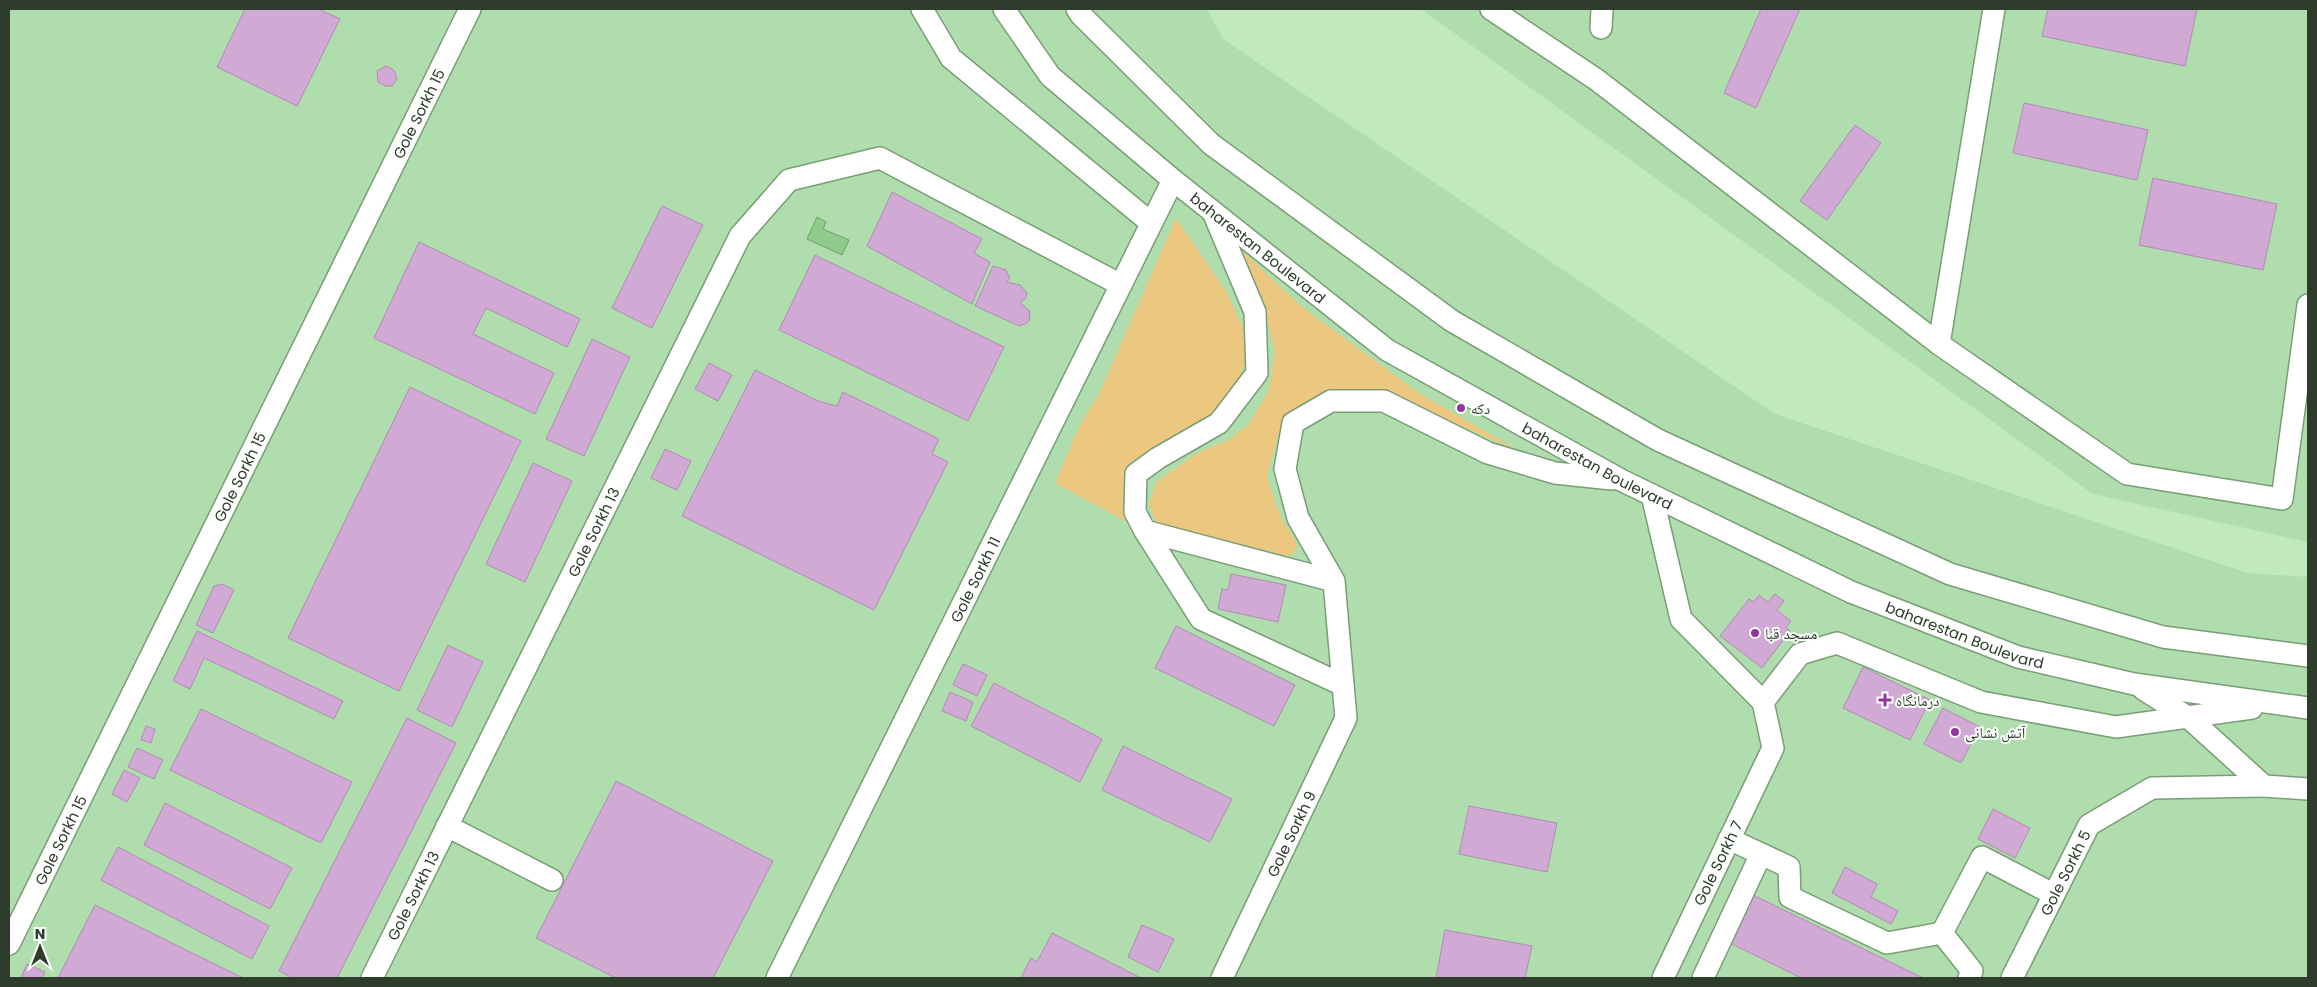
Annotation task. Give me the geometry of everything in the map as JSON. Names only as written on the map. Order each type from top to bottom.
[{"type":"street","name":"Gole Sorkh 15","points":[[9,944],[470,9]]},
{"type":"street","points":[[922,9],[951,58],[1151,223]]},
{"type":"street","name":"baharestan Boulevard","points":[[1004,9],[1050,76],[1172,180],[1212,209],[1387,350],[1621,480],[1851,592],[2018,657],[2134,684],[2273,705],[2308,708]]},
{"type":"street","points":[[1078,9],[1081,15],[1211,144],[1452,321],[1658,440],[1950,574],[2163,637],[2308,656]]},
{"type":"street","points":[[1491,9],[1597,80],[1939,344],[2127,474],[2282,499],[2308,305]]},
{"type":"street","points":[[1939,344],[1994,9]]},
{"type":"street","name":"Gole Sorkh 13","points":[[372,978],[740,236],[789,180],[880,158],[1121,284]]},
{"type":"street","name":"Gole Sorkh 11","points":[[777,978],[1172,180]]},
{"type":"street","points":[[1212,209],[1256,312],[1257,373],[1219,423],[1158,458],[1136,474],[1135,512],[1201,619],[1343,685]]},
{"type":"street","points":[[1334,581],[1298,518],[1285,469],[1293,423],[1331,401],[1384,401],[1488,453],[1555,473],[1621,480]]},
{"type":"street","points":[[1652,495],[1681,619],[1763,702],[1800,654],[1837,643],[1981,702],[2116,727],[2273,705]]},
{"type":"street","points":[[1145,531],[1334,581]]},
{"type":"street","name":"Gole Sorkh 9","points":[[1222,978],[1346,718],[1334,581]]},
{"type":"street","points":[[2134,684],[2189,718],[2264,786]]},
{"type":"street","name":"Gole Sorkh 7","points":[[1663,978],[1773,748],[1763,702]]},
{"type":"street","name":"Gole Sorkh 5","points":[[2012,978],[2089,825],[2152,788],[2264,786],[2308,789]]},
{"type":"street","points":[[447,826],[552,880]]},
{"type":"street","points":[[1730,840],[1789,867],[1790,897],[1887,943],[1942,933]]},
{"type":"street","points":[[1703,978],[1761,854]]},
{"type":"street","points":[[1942,933],[1982,857],[2053,894]]},
{"type":"street","points":[[1942,933],[1972,971],[1969,978]]},
{"type":"shaded area","points":[[9,9],[1207,9],[1223,39],[1775,414],[2248,573],[2308,577],[2308,978],[9,978]]},
{"type":"shaded area","points":[[1421,9],[2308,9],[2308,542],[2093,494]]},
{"type":"shaded area","points":[[817,217],[826,222],[823,229],[849,240],[842,255],[807,239]]},
{"type":"shaded area","points":[[1176,218],[1226,291],[1243,327],[1245,364],[1234,390],[1214,412],[1140,458],[1124,475],[1123,506],[1125,521],[1055,483],[1080,425],[1100,392]]},
{"type":"shaded area","points":[[1238,247],[1302,307],[1419,393],[1521,452],[1385,393],[1359,390],[1334,391],[1291,413],[1280,429],[1267,476],[1283,522],[1293,536],[1297,547],[1291,556],[1280,555],[1156,522],[1149,505],[1156,482],[1197,453],[1230,439],[1249,424],[1268,392],[1275,352],[1268,323]]},
{"type":"building","points":[[245,9],[319,9],[340,19],[297,106],[217,67]]},
{"type":"building","points":[[1761,9],[1800,9],[1756,108],[1724,93]]},
{"type":"building","points":[[2048,9],[2197,9],[2185,66],[2042,36]]},
{"type":"building","points":[[386,66],[394,70],[397,79],[392,86],[385,86],[378,82],[377,71]]},
{"type":"building","points":[[2024,103],[2148,130],[2137,180],[2013,153]]},
{"type":"building","points":[[1855,125],[1881,143],[1827,220],[1800,201]]},
{"type":"building","points":[[2153,178],[2277,204],[2263,270],[2139,245]]},
{"type":"building","points":[[892,192],[982,239],[974,253],[990,262],[972,304],[867,246]]},
{"type":"building","points":[[662,206],[703,225],[652,328],[612,308]]},
{"type":"building","points":[[419,242],[580,319],[567,347],[486,308],[473,334],[554,373],[535,414],[374,338]]},
{"type":"building","points":[[815,255],[1004,347],[968,421],[779,330]]},
{"type":"building","points":[[993,266],[1006,270],[1010,278],[1007,282],[1020,285],[1027,293],[1026,298],[1020,303],[1030,311],[1029,321],[1025,324],[1019,326],[975,306]]},
{"type":"building","points":[[592,339],[630,357],[584,456],[546,439]]},
{"type":"building","points":[[709,363],[732,375],[718,401],[695,389]]},
{"type":"building","points":[[755,370],[818,401],[837,406],[843,392],[939,439],[932,454],[948,462],[874,610],[682,516]]},
{"type":"building","points":[[410,387],[521,441],[399,691],[288,638]]},
{"type":"building","points":[[665,449],[691,461],[677,490],[651,478]]},
{"type":"building","points":[[533,463],[572,481],[525,582],[486,564]]},
{"type":"building","points":[[1231,574],[1286,585],[1278,622],[1218,609],[1222,589],[1228,590]]},
{"type":"building","points":[[222,584],[234,590],[213,633],[196,625],[214,586]]},
{"type":"building","name":"مسجد قبا","points":[[1775,594],[1784,601],[1777,610],[1791,621],[1786,627],[1790,631],[1762,668],[1720,636],[1749,599],[1754,602],[1759,595],[1768,602]]},
{"type":"building","points":[[1176,626],[1295,685],[1274,726],[1155,668]]},
{"type":"building","points":[[197,631],[343,701],[334,719],[204,658],[190,689],[173,681]]},
{"type":"building","points":[[448,645],[483,662],[452,727],[417,710]]},
{"type":"building","points":[[963,664],[987,675],[977,696],[953,685]]},
{"type":"building","points":[[1863,667],[1930,700],[1910,740],[1843,708]]},
{"type":"building","points":[[994,683],[1102,739],[1080,782],[971,726]]},
{"type":"building","points":[[950,692],[973,702],[966,721],[942,711]]},
{"type":"building","points":[[1943,708],[1980,727],[1961,763],[1924,744]]},
{"type":"building","points":[[201,709],[352,782],[321,843],[170,770]]},
{"type":"building","points":[[407,718],[456,743],[337,978],[293,978],[279,971]]},
{"type":"building","points":[[146,726],[155,729],[151,743],[141,740]]},
{"type":"building","points":[[1123,746],[1232,799],[1210,842],[1102,790]]},
{"type":"building","points":[[137,748],[163,760],[154,779],[128,767]]},
{"type":"building","points":[[124,770],[140,778],[127,802],[112,794]]},
{"type":"building","points":[[616,781],[773,861],[713,978],[616,978],[536,938]]},
{"type":"building","points":[[165,803],[292,868],[270,909],[144,845]]},
{"type":"building","points":[[1469,806],[1557,823],[1547,872],[1459,854]]},
{"type":"building","points":[[1993,809],[2030,828],[2015,858],[1978,839]]},
{"type":"building","points":[[118,847],[269,926],[252,959],[101,880]]},
{"type":"building","points":[[1845,867],[1877,884],[1871,897],[1898,911],[1891,924],[1832,893]]},
{"type":"building","points":[[1749,893],[1923,978],[1801,978],[1726,941]]},
{"type":"building","points":[[95,905],[243,978],[58,978]]},
{"type":"building","points":[[1142,925],[1174,939],[1158,972],[1128,957]]},
{"type":"building","points":[[1445,930],[1532,946],[1525,978],[1436,978]]},
{"type":"building","points":[[1052,933],[1141,978],[1021,978],[1031,958],[1037,962]]},
{"type":"building","points":[[27,964],[45,972],[42,978],[21,978]]},
{"type":"place","name":"دکه","points":[[1461,408]]},
{"type":"place","name":"مسجد قبا","points":[[1755,633]]},
{"type":"place","name":"درمانگاه","points":[[1885,700]]},
{"type":"place","name":"آتش نشانی","points":[[1955,732]]}]
